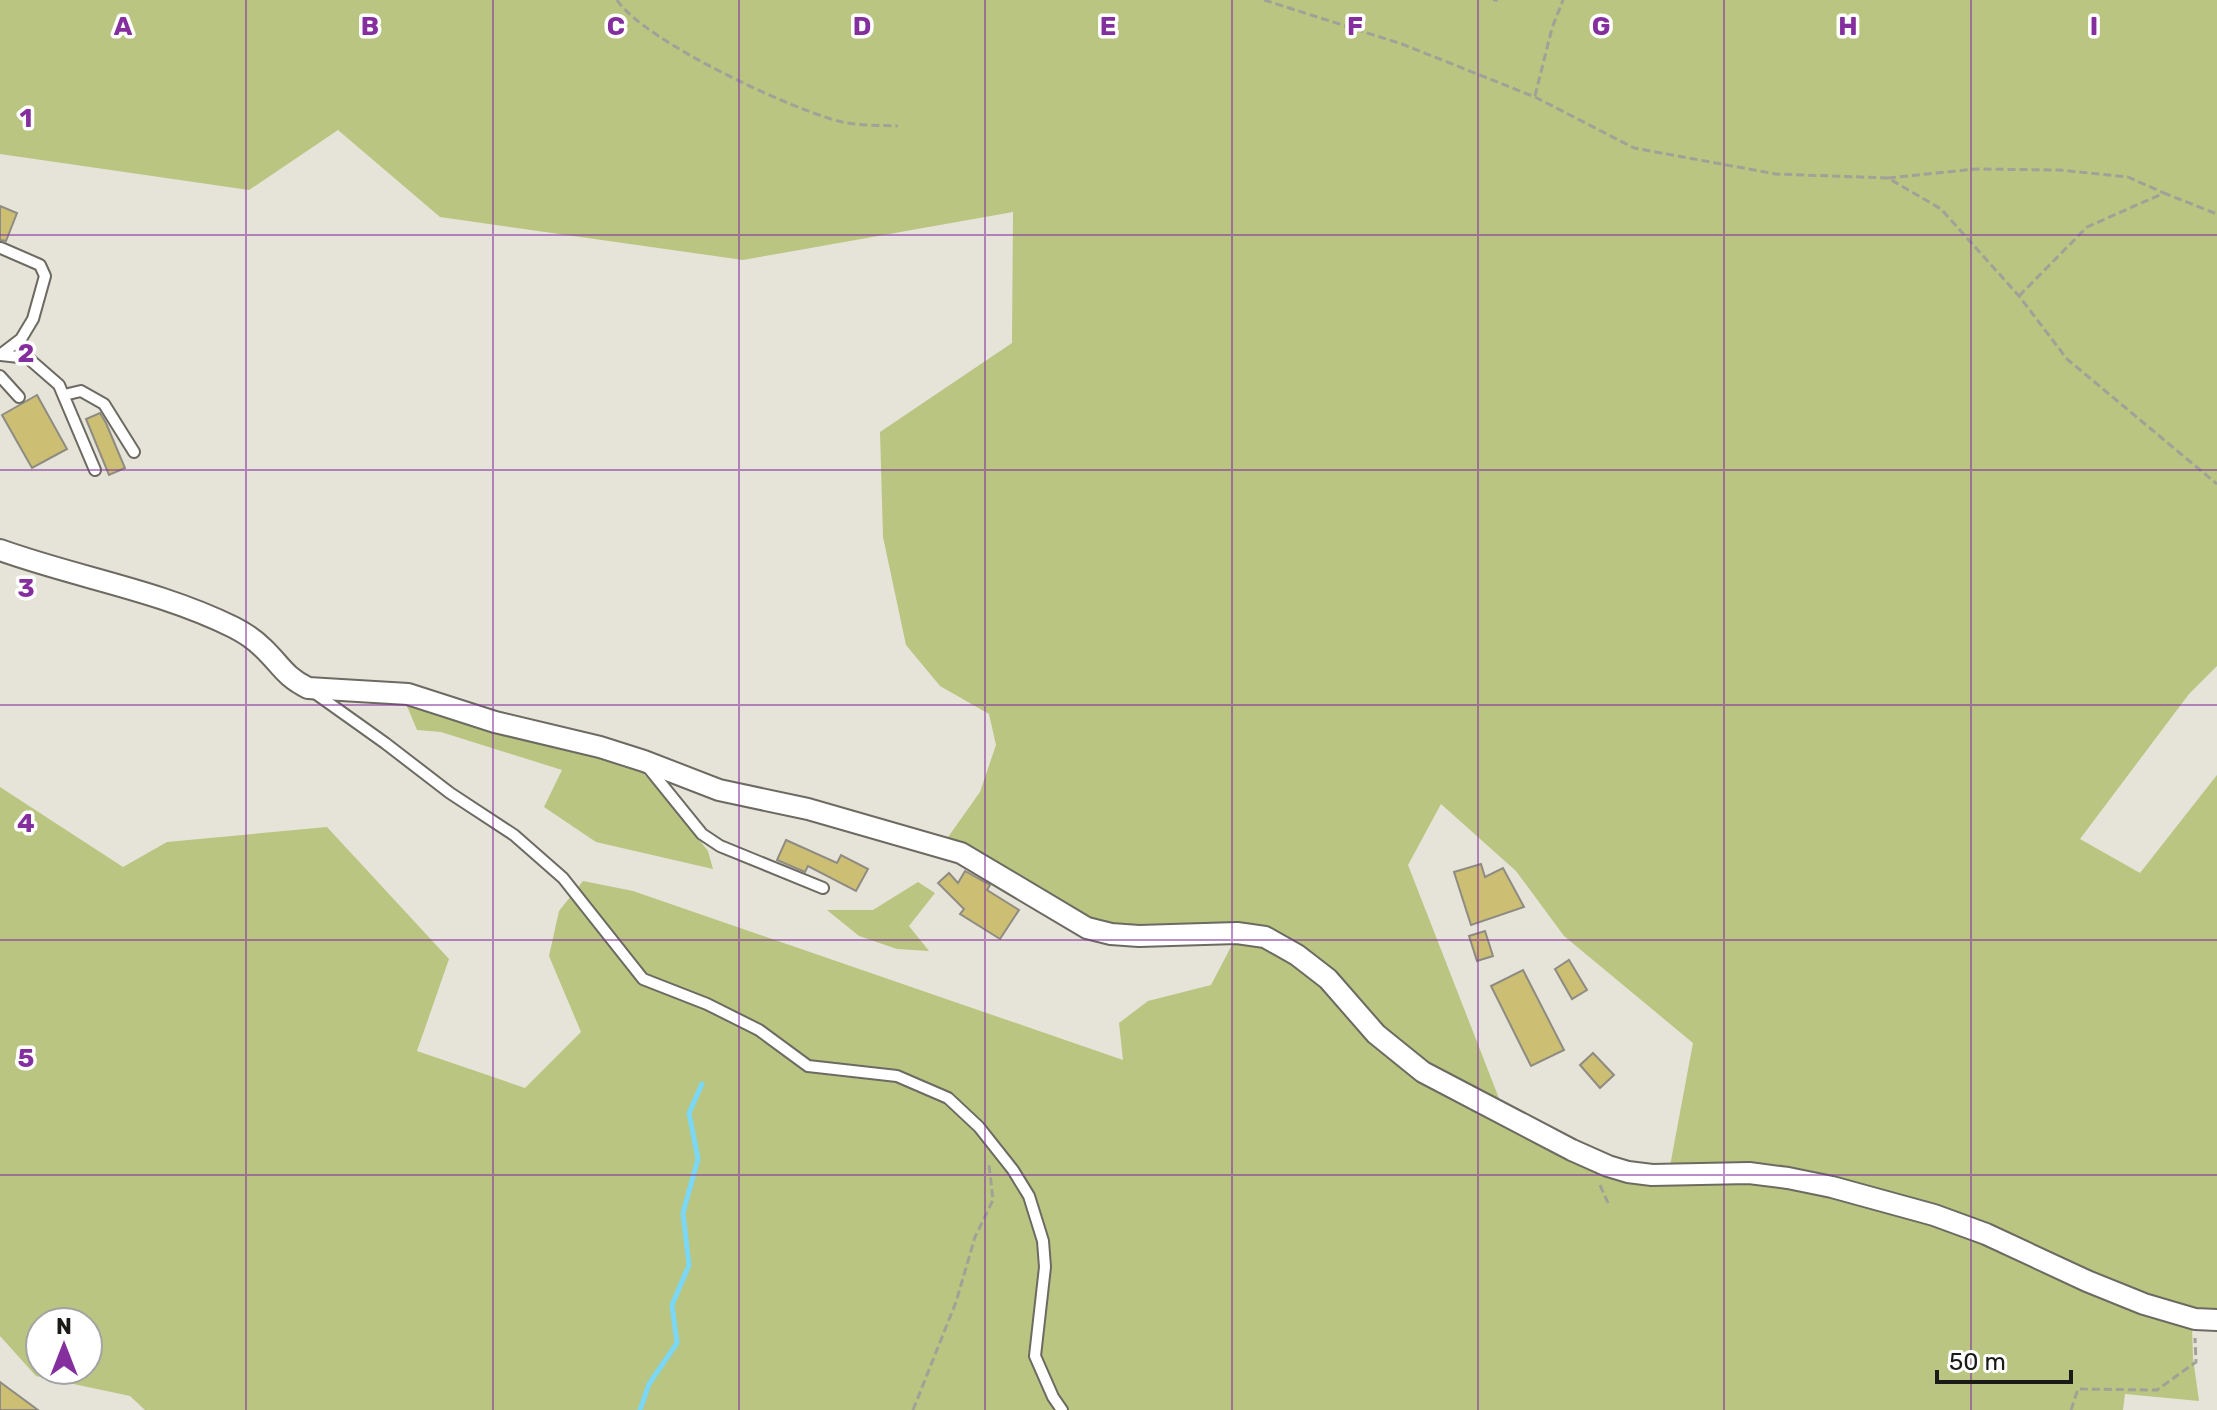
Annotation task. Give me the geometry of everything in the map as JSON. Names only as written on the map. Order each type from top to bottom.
[{"type":"street","points":[[0,550],[173,601],[236,628],[263,647],[295,682],[308,688],[408,694],[495,722],[600,747],[719,790],[808,809],[961,853],[1087,928],[1139,936],[1237,933],[1265,937],[1297,955],[1328,979],[1376,1034],[1423,1072],[1608,1166],[1652,1175],[1749,1173],[1832,1187],[1934,1215],[1986,1234],[2144,1304],[2195,1319],[2217,1320]]},
{"type":"lane","points":[[1,248],[40,265],[45,276],[33,319],[21,339],[1,355]]},
{"type":"lane","points":[[1,355],[28,358],[59,385],[95,470]]},
{"type":"lane","points":[[0,376],[19,397]]},
{"type":"lane","points":[[64,395],[81,391],[104,404],[134,452]]},
{"type":"lane","points":[[308,688],[450,793],[514,835],[563,878],[643,979],[707,1004],[759,1030],[808,1066],[897,1076],[948,1098],[979,1127],[1029,1196],[1043,1241],[1045,1267],[1035,1356],[1062,1410]]},
{"type":"lane","points":[[644,761],[702,834],[720,846],[823,888]]},
{"type":"path","points":[[617,0],[625,12],[666,41],[788,104],[844,123],[898,126]]},
{"type":"path","points":[[1264,0],[1402,44],[1535,97],[1634,148],[1776,174],[1888,178],[1976,169],[2059,170],[2128,177],[2217,214]]},
{"type":"path","points":[[1535,97],[1552,28],[1563,0]]},
{"type":"path","points":[[1888,178],[1941,209],[2019,296],[2067,359],[2217,484]]},
{"type":"path","points":[[2019,296],[2087,227],[2164,193]]},
{"type":"path","points":[[913,1410],[956,1302],[975,1237],[993,1200],[991,1170],[979,1127]]},
{"type":"path","points":[[2071,1410],[2078,1389],[2157,1390],[2196,1362],[2195,1319]]},
{"type":"green space","points":[[0,0],[2217,0],[2217,666],[2189,694],[2080,839],[2140,873],[2217,775],[2217,1313],[2188,1310],[2129,1293],[1944,1211],[1670,1166],[1693,1043],[1564,936],[1516,871],[1441,804],[1408,865],[1502,1106],[1417,1061],[1283,940],[1183,927],[1102,926],[946,840],[980,792],[996,745],[989,714],[940,686],[906,645],[883,537],[880,432],[1012,343],[1013,212],[743,260],[440,217],[338,130],[249,190],[0,154]]},
{"type":"green space","points":[[404,699],[595,751],[638,768],[708,851],[713,869],[596,842],[544,807],[562,770],[441,732],[417,730]]},
{"type":"green space","points":[[0,787],[123,867],[167,842],[327,827],[449,959],[417,1051],[525,1088],[581,1032],[549,956],[559,911],[583,881],[633,891],[1123,1060],[1119,1023],[1148,1001],[1211,985],[1235,939],[1250,939],[1301,963],[1372,1035],[1593,1165],[1746,1177],[1897,1208],[2192,1326],[2199,1401],[2125,1394],[2123,1410],[145,1410],[130,1396],[83,1386],[104,1386],[104,1306],[24,1306],[24,1363],[0,1336]]},
{"type":"green space","points":[[918,882],[935,893],[909,926],[929,951],[897,949],[859,936],[827,910],[873,910]]},
{"type":"building","points":[[0,206],[17,213],[6,241],[0,240]]},
{"type":"building","points":[[37,395],[67,449],[32,468],[2,415]]},
{"type":"building","points":[[100,413],[125,468],[109,475],[86,419]]},
{"type":"building","points":[[786,840],[837,863],[841,855],[868,869],[856,891],[808,866],[805,872],[777,860]]},
{"type":"building","points":[[1481,864],[1485,877],[1503,868],[1524,907],[1471,925],[1454,872]]},
{"type":"building","points":[[965,871],[990,885],[987,890],[1019,910],[1000,939],[960,914],[964,909],[938,883],[949,873],[958,883]]},
{"type":"building","points":[[1485,931],[1493,956],[1477,961],[1469,936]]},
{"type":"building","points":[[1569,960],[1587,990],[1572,999],[1555,969]]},
{"type":"building","points":[[1523,970],[1564,1050],[1531,1066],[1491,986]]},
{"type":"building","points":[[1593,1053],[1614,1075],[1600,1088],[1580,1065]]},
{"type":"building","points":[[0,1382],[38,1410],[0,1410]]},
{"type":"waterway","points":[[640,1410],[649,1384],[677,1343],[672,1305],[689,1265],[683,1213],[698,1159],[689,1113],[702,1084]]}]
